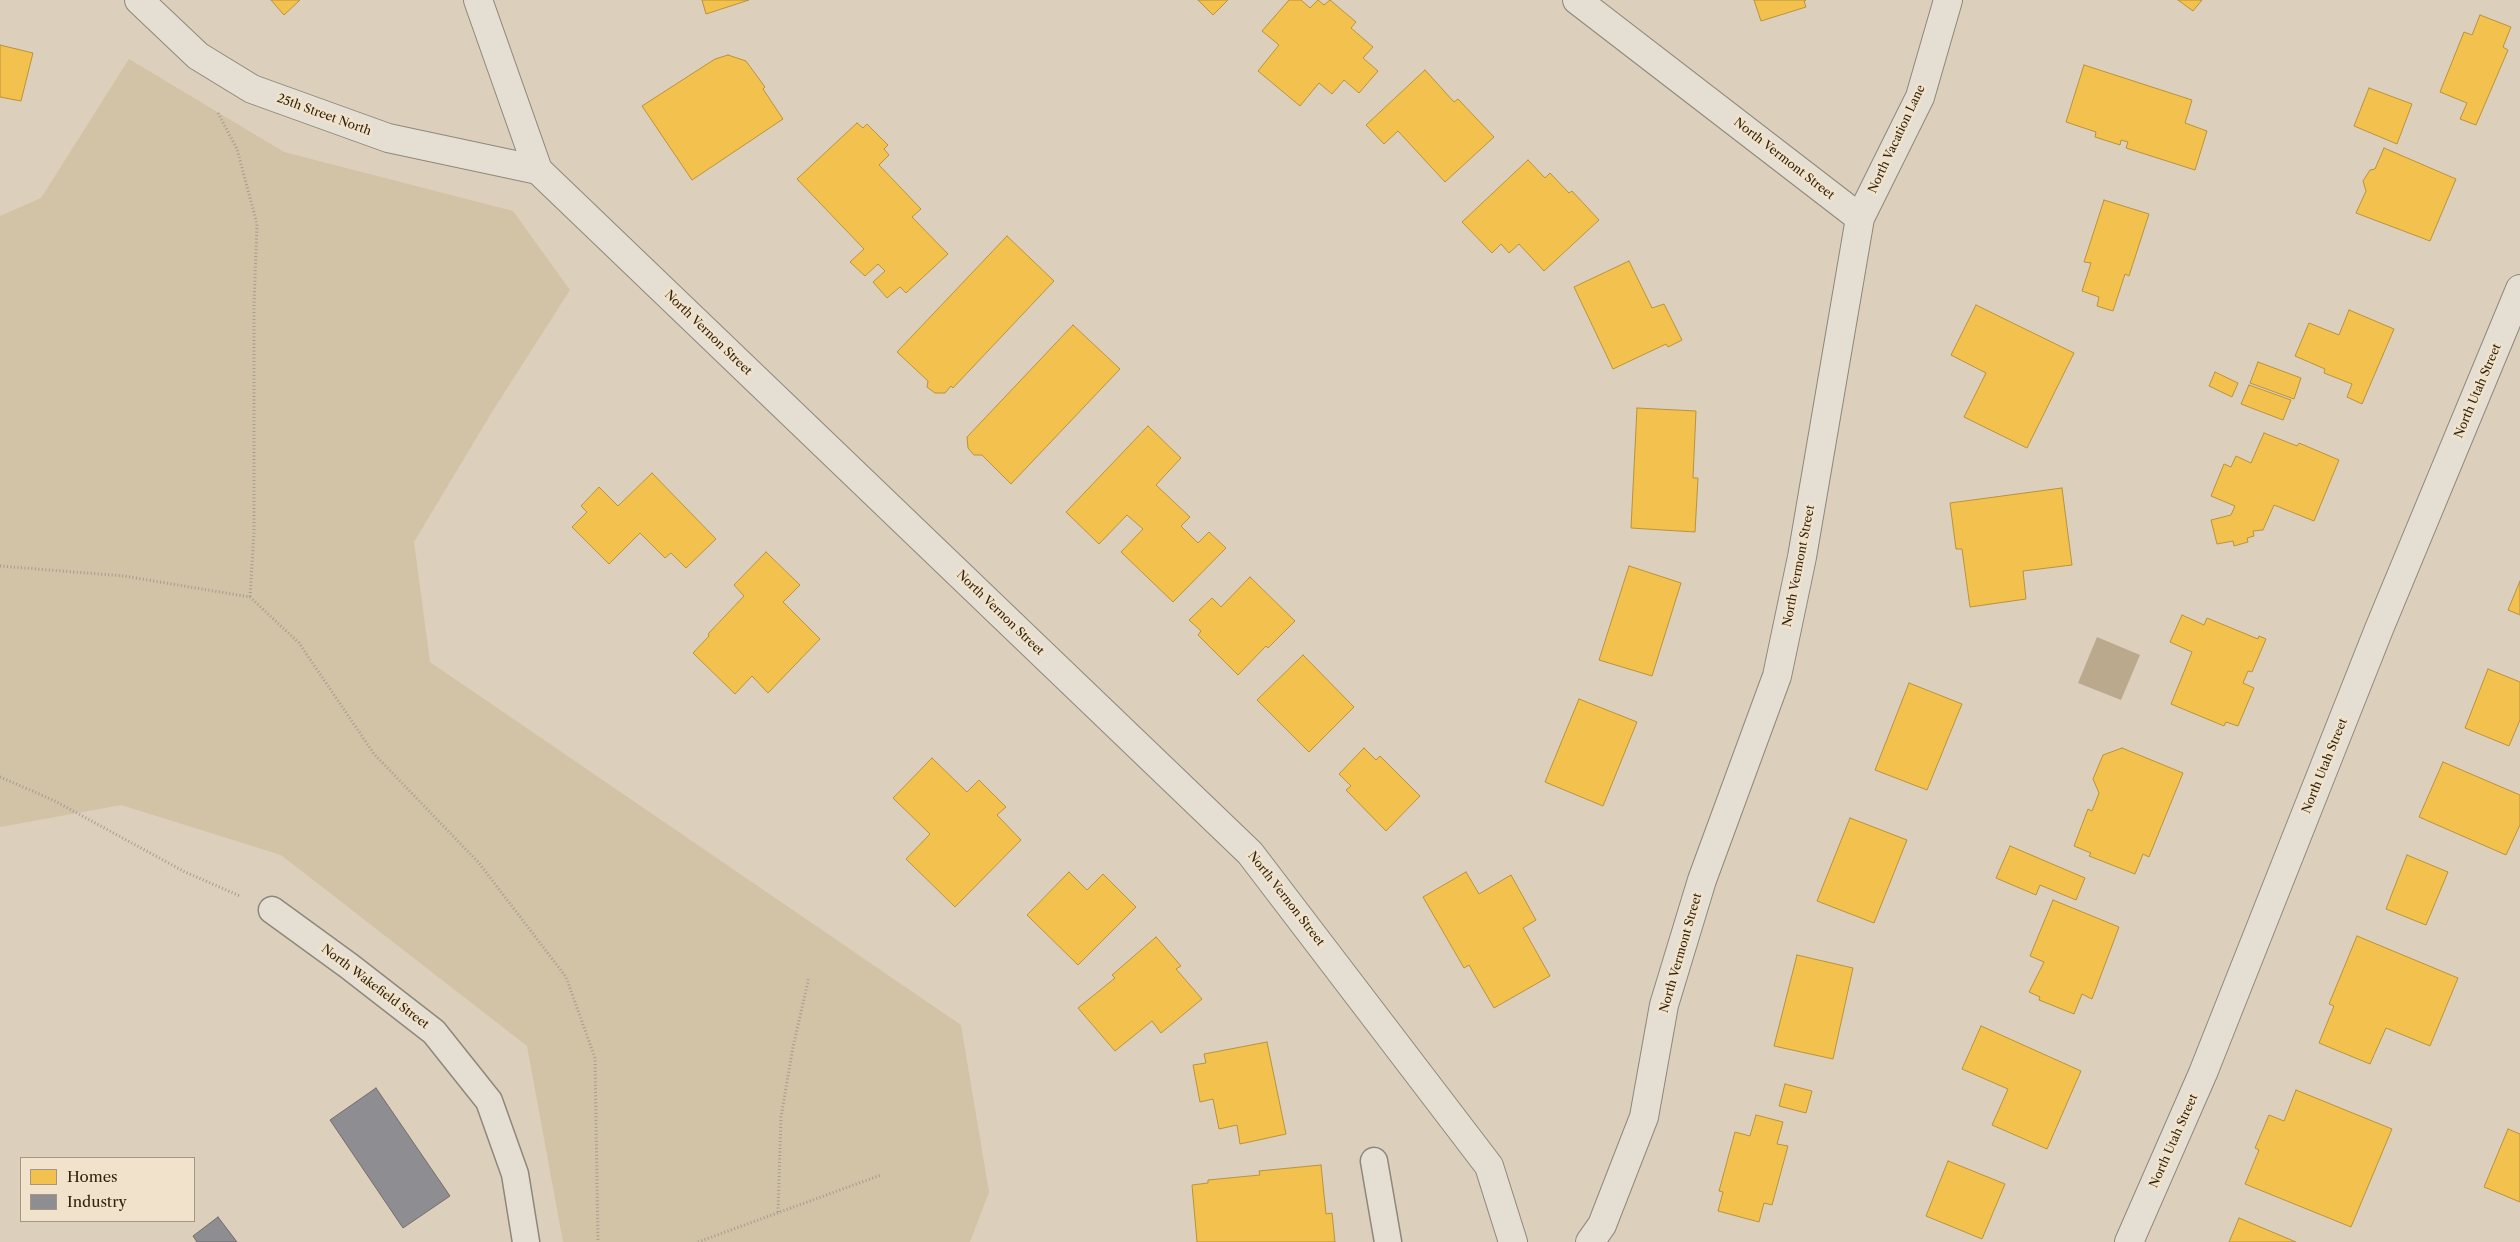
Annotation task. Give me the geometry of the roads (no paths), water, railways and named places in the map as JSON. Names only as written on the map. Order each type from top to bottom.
[{"type":"street","name":"25th Street North","points":[[139,0],[198,56],[252,89],[388,138],[538,170]]},
{"type":"street","name":"North Vernon Street","points":[[478,0],[538,170],[1250,853],[1489,1166],[1513,1242]]},
{"type":"street","name":"North Vermont Street","points":[[1577,0],[1860,218],[1804,547],[1777,676],[1702,880],[1667,996],[1644,1117],[1602,1225],[1590,1242]]},
{"type":"street","name":"North Vacation Lane","points":[[1860,218],[1920,96],[1948,0]]},
{"type":"street","name":"North Utah Street","points":[[2130,1242],[2203,1073],[2379,629],[2520,289]]},
{"type":"lane","name":"North Wakefield Street","points":[[272,910],[349,966],[434,1032],[489,1101],[515,1174],[526,1242]]},
{"type":"lane","points":[[1374,1161],[1388,1242]]}]
